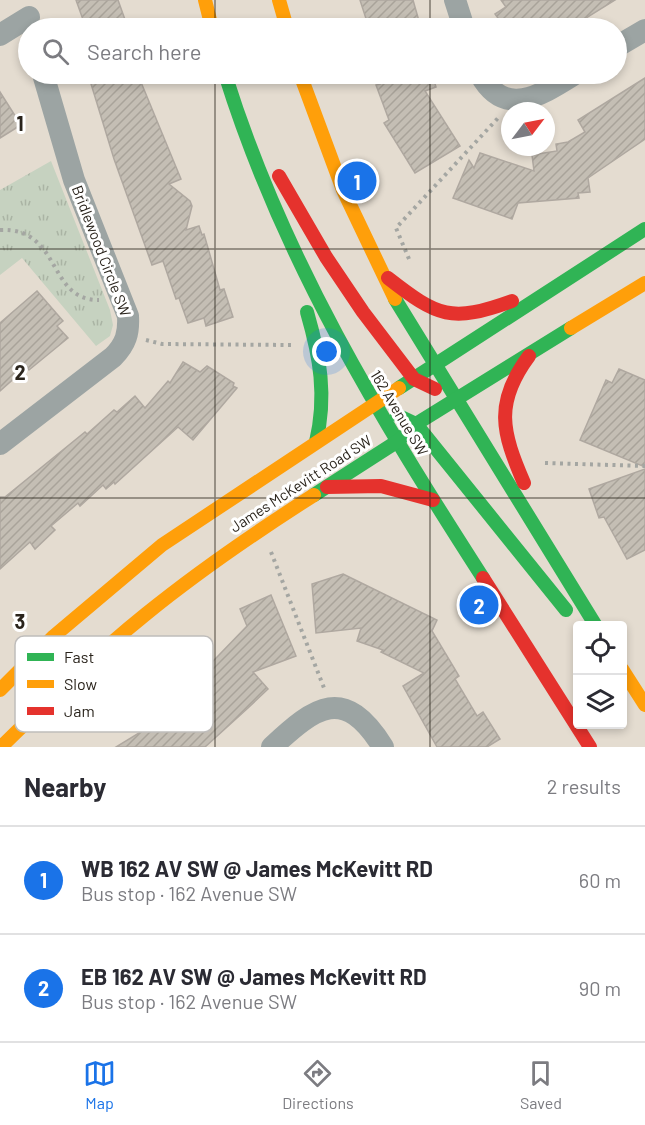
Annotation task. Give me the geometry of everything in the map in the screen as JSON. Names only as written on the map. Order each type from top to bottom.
[{"type":"main road","points":[[205,0],[210,18]]},
{"type":"main road","points":[[279,0],[284,18]]},
{"type":"main road","name":"162 Avenue SW","points":[[228,84],[243,132],[294,255],[326,319],[433,500],[590,747]]},
{"type":"main road","points":[[230,84],[264,149],[326,257],[363,312],[414,379],[456,399]]},
{"type":"main road","points":[[304,84],[343,190],[401,312],[432,367],[456,399],[593,621]]},
{"type":"main road","name":"James McKevitt Road SW","points":[[54,636],[162,545],[563,280],[645,229]]},
{"type":"main road","points":[[294,255],[325,385],[322,420],[316,442]]},
{"type":"main road","points":[[382,273],[426,308],[457,317],[493,308],[563,280]]},
{"type":"main road","name":"James McKevitt Road SW","points":[[120,636],[166,597],[243,540],[398,441],[416,424],[645,283]]},
{"type":"main road","points":[[535,349],[508,386],[503,407],[511,449],[545,541]]},
{"type":"main road","points":[[375,404],[416,424],[575,621]]},
{"type":"main road","points":[[322,488],[351,484],[387,486],[433,500]]},
{"type":"main road","name":"James McKevitt Road SW","points":[[0,690],[15,675]]},
{"type":"main road","points":[[626,675],[644,704]]},
{"type":"main road","points":[[627,684],[644,704]]},
{"type":"main road","name":"James McKevitt Road SW","points":[[1,747],[16,732]]},
{"type":"street","points":[[455,0],[461,18]]},
{"type":"street","points":[[0,35],[18,23]]},
{"type":"street","points":[[627,41],[645,30]]},
{"type":"street","name":"Bridlewood Circle SW","points":[[0,444],[113,357],[122,348],[128,336],[128,316],[74,180],[46,84]]},
{"type":"street","points":[[488,84],[494,91],[523,100],[541,95],[559,84]]},
{"type":"street","points":[[272,747],[302,719],[323,709],[343,709],[360,717],[383,747]]},
{"type":"path","points":[[411,265],[396,228],[516,99]]},
{"type":"path","points":[[0,230],[19,230],[40,243],[55,270],[78,295],[92,301],[120,295]]},
{"type":"path","points":[[128,336],[162,344],[295,345]]},
{"type":"path","points":[[541,454],[546,464],[645,466]]},
{"type":"path","points":[[271,552],[318,670]]},
{"type":"green space","points":[[51,161],[110,310],[113,325],[110,336],[96,346],[22,258],[0,275],[0,190]]},
{"type":"building","points":[[76,0],[118,0],[124,18],[82,18]]},
{"type":"building","points":[[360,0],[413,0],[418,18],[366,18]]},
{"type":"building","points":[[501,0],[615,0],[586,18],[498,18],[495,14],[506,7]]},
{"type":"building","points":[[645,78],[645,139],[588,178],[590,192],[578,193],[579,198],[518,203],[512,219],[453,198],[469,160],[474,168],[480,153],[534,171],[532,156],[555,156],[556,144],[568,142],[585,132],[578,120]]},
{"type":"building","points":[[91,84],[142,84],[181,179],[169,184],[190,201],[192,206],[186,230],[199,226],[202,235],[204,234],[220,290],[224,289],[233,317],[206,326],[204,318],[188,323],[179,298],[176,299],[163,261],[152,265],[114,159]]},
{"type":"building","points":[[435,84],[436,87],[425,91],[460,146],[415,173],[384,123],[389,120],[376,85]]},
{"type":"building","points":[[0,92],[21,125],[0,138]]},
{"type":"building","points":[[37,291],[63,321],[57,326],[68,338],[29,370],[27,367],[0,391],[0,323]]},
{"type":"building","points":[[183,362],[200,372],[207,366],[234,383],[233,386],[237,388],[193,440],[178,427],[115,484],[114,482],[106,489],[103,485],[80,506],[78,503],[51,526],[55,530],[35,549],[30,542],[0,569],[0,497],[5,497],[85,432],[87,434],[114,410],[117,412],[135,396],[145,408],[168,381],[170,383]]},
{"type":"building","points":[[619,369],[645,380],[645,467],[580,440],[606,380],[612,383]]},
{"type":"building","points":[[645,469],[645,550],[627,559],[604,517],[599,518],[589,489]]},
{"type":"building","points":[[343,574],[437,620],[432,631],[459,676],[455,679],[477,716],[483,712],[500,739],[487,747],[437,747],[403,686],[424,673],[381,652],[383,650],[357,641],[361,628],[316,633],[312,584]]},
{"type":"building","points":[[271,595],[296,656],[253,672],[268,689],[205,747],[116,747],[141,732],[213,732],[213,661],[247,626],[240,609]]},
{"type":"traffic: fast","points":[[228,84],[248,142],[275,208],[337,335],[407,457],[483,578]]},
{"type":"traffic: fast","points":[[399,388],[645,229]]},
{"type":"traffic: fast","points":[[395,299],[593,621]]},
{"type":"traffic: fast","points":[[307,312],[320,377],[321,409],[316,442]]},
{"type":"traffic: fast","points":[[314,495],[398,441],[416,424],[571,328]]},
{"type":"traffic: fast","points":[[397,415],[416,424],[566,610]]},
{"type":"traffic: slow","points":[[205,0],[210,18]]},
{"type":"traffic: slow","points":[[279,0],[284,18]]},
{"type":"traffic: slow","points":[[304,84],[343,190],[395,299]]},
{"type":"traffic: slow","points":[[571,328],[645,283]]},
{"type":"traffic: slow","points":[[54,636],[162,545],[399,388]]},
{"type":"traffic: slow","points":[[120,636],[186,582],[314,495]]},
{"type":"traffic: slow","points":[[0,690],[15,675]]},
{"type":"traffic: slow","points":[[626,675],[645,705]]},
{"type":"traffic: slow","points":[[1,747],[17,732]]},
{"type":"traffic: jam","points":[[279,176],[326,257],[363,312],[414,379],[435,389]]},
{"type":"traffic: jam","points":[[388,278],[420,301],[446,312],[459,314],[474,312],[512,301]]},
{"type":"traffic: jam","points":[[524,483],[511,448],[505,418],[510,388],[529,356]]},
{"type":"traffic: jam","points":[[327,487],[381,486],[433,500]]},
{"type":"traffic: jam","points":[[483,578],[590,747]]},
{"type":"place","name":"WB 162 AV SW @ James McKevitt RD","points":[[357,181]]},
{"type":"place","name":"EB 162 AV SW @ James McKevitt RD","points":[[479,605]]}]
